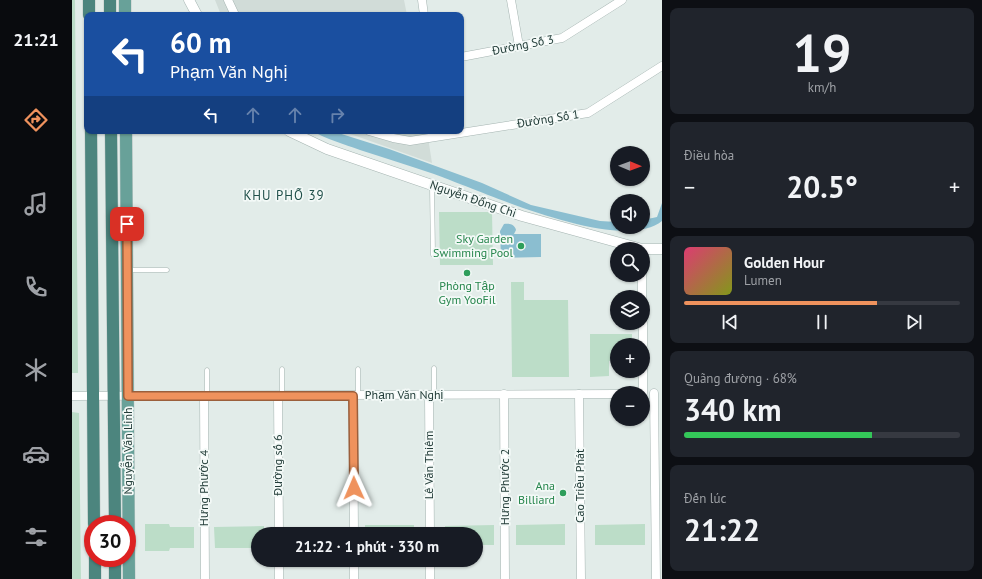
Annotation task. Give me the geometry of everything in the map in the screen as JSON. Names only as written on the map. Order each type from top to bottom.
[{"type":"highway","points":[[89,0],[89,12]]},
{"type":"highway","points":[[110,0],[110,12]]},
{"type":"highway","points":[[91,134],[94,515]]},
{"type":"highway","name":"Nguyễn Văn Linh","points":[[111,134],[115,515]]},
{"type":"highway","points":[[95,567],[95,579]]},
{"type":"highway","points":[[115,567],[115,579]]},
{"type":"main road","points":[[125,0],[125,12]]},
{"type":"main road","name":"Nguyễn Văn Linh","points":[[126,134],[129,579]]},
{"type":"street","points":[[189,0],[195,12]]},
{"type":"street","points":[[228,0],[234,12]]},
{"type":"street","points":[[422,0],[424,12]]},
{"type":"street","points":[[511,0],[519,46]]},
{"type":"street","name":"Đường Số 3","points":[[464,56],[562,38],[622,0]]},
{"type":"street","name":"Đường Số 1","points":[[464,130],[588,113],[662,66]]},
{"type":"street","name":"Nguyễn Đổng Chi","points":[[295,134],[327,149],[529,218],[616,242]]},
{"type":"street","name":"Đường Số 1","points":[[379,134],[410,141],[440,134]]},
{"type":"street","name":"Nguyễn Đổng Chi","points":[[650,249],[662,249]]},
{"type":"street","points":[[656,579],[658,393]]},
{"type":"street","name":"Hưng Phước 2","points":[[504,394],[505,579]]},
{"type":"street","name":"Cao Triều Phát","points":[[579,394],[581,579]]},
{"type":"street","name":"Phạm Văn Nghị","points":[[72,396],[206,397],[610,394]]},
{"type":"street","name":"Lê Văn Thiêm","points":[[430,527],[431,395]]},
{"type":"street","name":"Đường số 6","points":[[279,527],[280,396]]},
{"type":"street","points":[[354,527],[356,396]]},
{"type":"street","name":"Hưng Phước 4","points":[[205,579],[206,397]]},
{"type":"street","points":[[279,567],[279,579]]},
{"type":"street","points":[[354,567],[354,579]]},
{"type":"street","points":[[430,567],[430,579]]},
{"type":"lane","points":[[432,185],[433,255]]},
{"type":"lane","points":[[127,270],[167,270]]},
{"type":"lane","points":[[431,395],[434,368]]},
{"type":"lane","points":[[280,396],[282,369]]},
{"type":"lane","points":[[356,396],[358,369]]},
{"type":"lane","points":[[206,397],[207,370]]},
{"type":"shaded area","points":[[215,0],[404,0],[406,12],[220,12]]},
{"type":"shaded area","points":[[350,134],[427,134],[432,163]]},
{"type":"green space","points":[[72,0],[75,0],[78,373],[72,373]]},
{"type":"green space","points":[[439,212],[492,212],[493,265],[440,265]]},
{"type":"green space","points":[[511,282],[524,282],[524,300],[568,300],[569,377],[512,377]]},
{"type":"green space","points":[[590,334],[632,334],[632,338],[610,338],[609,376],[590,377]]},
{"type":"green space","points":[[72,412],[79,413],[81,579],[72,579]]},
{"type":"green space","points":[[145,524],[169,524],[170,527],[194,527],[194,548],[170,548],[169,551],[145,551]]},
{"type":"green space","points":[[565,524],[565,545],[516,545],[516,525]]},
{"type":"green space","points":[[645,524],[645,545],[595,545],[595,525]]},
{"type":"green space","points":[[365,525],[414,525],[414,527],[365,527]]},
{"type":"green space","points":[[494,525],[494,545],[483,545],[483,527],[445,526]]},
{"type":"green space","points":[[264,526],[251,527],[251,548],[215,548],[214,527]]},
{"type":"water","points":[[319,134],[342,134],[389,149],[482,183],[531,205],[600,221],[610,222],[610,229],[584,226],[550,217],[434,174],[335,141]]},
{"type":"water","points":[[662,203],[662,221],[650,226],[650,218],[657,217]]},
{"type":"water","name":"Sky Garden Swimming Pool","points":[[504,224],[510,224],[515,227],[516,230],[514,234],[541,234],[541,257],[501,258],[500,231]]},
{"type":"place","name":"Sky Garden Swimming Pool","points":[[521,246]]},
{"type":"place","name":"Phòng Tập Gym YooFil","points":[[467,273]]},
{"type":"place","name":"Ana Billiard","points":[[563,493]]},
{"type":"district","name":"KHU PHỐ 39","points":[[284,195]]},
{"type":"route","points":[[127,224],[128,396],[353,396],[354,488]]}]
